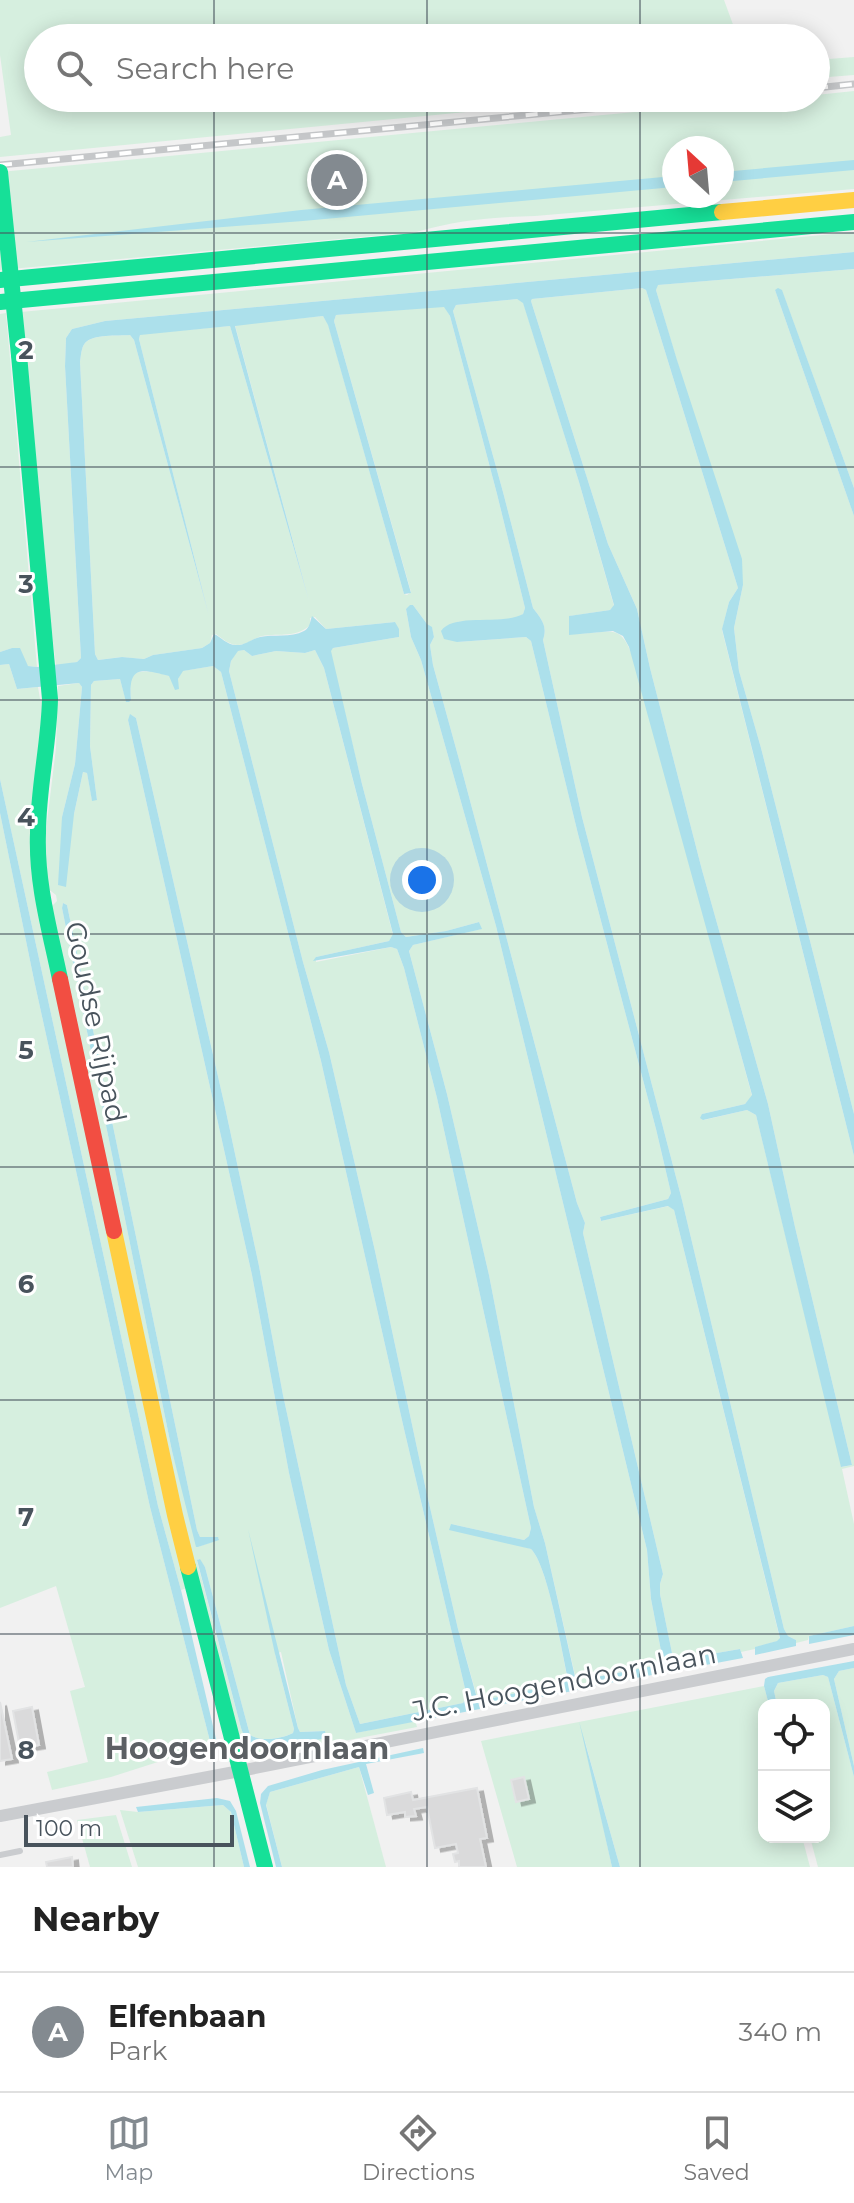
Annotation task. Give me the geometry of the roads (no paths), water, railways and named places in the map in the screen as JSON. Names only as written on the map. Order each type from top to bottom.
[{"type":"main road","name":"Goudse Rijpad","points":[[0,172],[50,699],[50,733],[38,824],[37,854],[43,898],[175,1515],[265,1867]]},
{"type":"main road","points":[[0,280],[854,200]]},
{"type":"main road","points":[[0,302],[854,222]]},
{"type":"street","name":"J.C. Hoogendoornlaan","points":[[0,1816],[854,1649]]},
{"type":"lane","points":[[0,1855],[20,1851]]},
{"type":"water","points":[[854,160],[854,170],[734,181],[734,171]]},
{"type":"water","points":[[662,177],[662,188],[303,221],[26,242],[301,210]]},
{"type":"water","points":[[854,252],[854,269],[658,285],[656,290],[742,559],[743,585],[734,628],[739,671],[854,1114],[854,1156],[722,629],[729,602],[738,588],[646,290],[531,301],[608,544],[637,609],[702,870],[768,1104],[852,1465],[841,1467],[756,1115],[747,1110],[703,1120],[700,1118],[702,1114],[745,1104],[752,1095],[629,647],[623,636],[613,631],[569,635],[569,616],[610,610],[614,605],[523,303],[517,299],[456,305],[453,311],[533,608],[544,626],[543,640],[582,817],[682,1200],[784,1629],[788,1636],[796,1640],[796,1646],[755,1655],[755,1647],[780,1638],[674,1210],[668,1206],[601,1221],[600,1217],[668,1199],[671,1193],[531,641],[526,637],[457,642],[444,639],[441,631],[456,622],[514,617],[523,614],[525,608],[450,316],[444,307],[336,315],[334,321],[411,593],[404,594],[323,316],[235,326],[309,601],[230,326],[140,335],[209,616],[134,340],[130,335],[100,337],[89,340],[83,347],[80,362],[95,654],[98,660],[122,657],[144,659],[202,648],[210,643],[214,634],[230,644],[239,645],[260,637],[299,633],[306,630],[312,616],[326,629],[395,622],[399,637],[333,648],[331,651],[401,932],[406,937],[479,922],[482,929],[413,945],[409,951],[447,1094],[489,1275],[534,1507],[578,1690],[493,1706],[493,1698],[563,1683],[568,1679],[549,1590],[531,1549],[449,1530],[451,1524],[524,1540],[531,1528],[437,1098],[397,949],[391,947],[313,961],[316,957],[389,941],[393,934],[324,668],[315,650],[305,653],[276,651],[252,656],[244,650],[238,651],[229,671],[329,1052],[426,1490],[480,1709],[356,1733],[329,1650],[289,1473],[252,1275],[128,720],[130,714],[136,718],[225,1107],[346,1685],[360,1724],[463,1703],[467,1697],[321,1061],[221,672],[213,666],[183,671],[178,679],[179,689],[175,690],[169,676],[138,672],[132,680],[129,702],[126,702],[120,679],[94,681],[91,685],[90,746],[97,800],[92,801],[87,773],[83,772],[74,814],[66,887],[58,885],[62,817],[75,764],[82,687],[79,683],[17,689],[9,664],[0,665],[0,652],[12,648],[20,648],[28,666],[77,662],[81,658],[66,338],[72,329],[105,321]]},
{"type":"water","points":[[775,290],[782,290],[854,488],[854,516]]},
{"type":"water","points":[[410,605],[432,627],[434,637],[430,645],[433,665],[577,1203],[585,1223],[583,1233],[663,1574],[660,1594],[672,1653],[676,1660],[740,1649],[743,1658],[593,1686],[591,1678],[659,1665],[663,1661],[651,1599],[647,1550],[496,926],[421,660],[411,637],[406,609]]},
{"type":"water","points":[[0,779],[158,1506],[217,1743],[211,1745],[150,1507],[34,980],[0,813]]},
{"type":"water","points":[[63,903],[67,905],[197,1530],[200,1537],[218,1537],[219,1540],[198,1547],[172,1451]]},
{"type":"water","points":[[248,1529],[298,1728],[300,1732],[325,1731],[326,1738],[263,1746],[247,1740],[241,1729],[197,1560],[200,1559],[205,1567],[250,1735],[277,1738],[293,1733],[294,1729]]},
{"type":"water","points":[[854,1626],[854,1635],[809,1644],[809,1636]]},
{"type":"water","points":[[854,1661],[854,1668],[839,1671],[834,1679],[854,1777],[828,1677],[823,1675],[778,1683],[774,1691],[776,1699],[767,1699],[764,1686],[768,1677]]},
{"type":"water","points":[[579,1721],[620,1867],[612,1867]]},
{"type":"water","points":[[423,1748],[424,1753],[366,1764],[374,1793],[368,1795],[359,1767],[270,1792],[266,1805],[282,1867],[276,1867],[260,1803],[261,1794],[268,1786],[322,1770]]},
{"type":"water","points":[[217,1798],[230,1801],[236,1811],[250,1867],[244,1867],[231,1812],[223,1805],[138,1812],[136,1807]]},
{"type":"railway","points":[[830,87],[854,84]]},
{"type":"railway","points":[[0,165],[559,112]]},
{"type":"place","name":"Elfenbaan","points":[[337,180]]},
{"type":"district","name":"Hoogendoornlaan","points":[[247,1749]]}]
